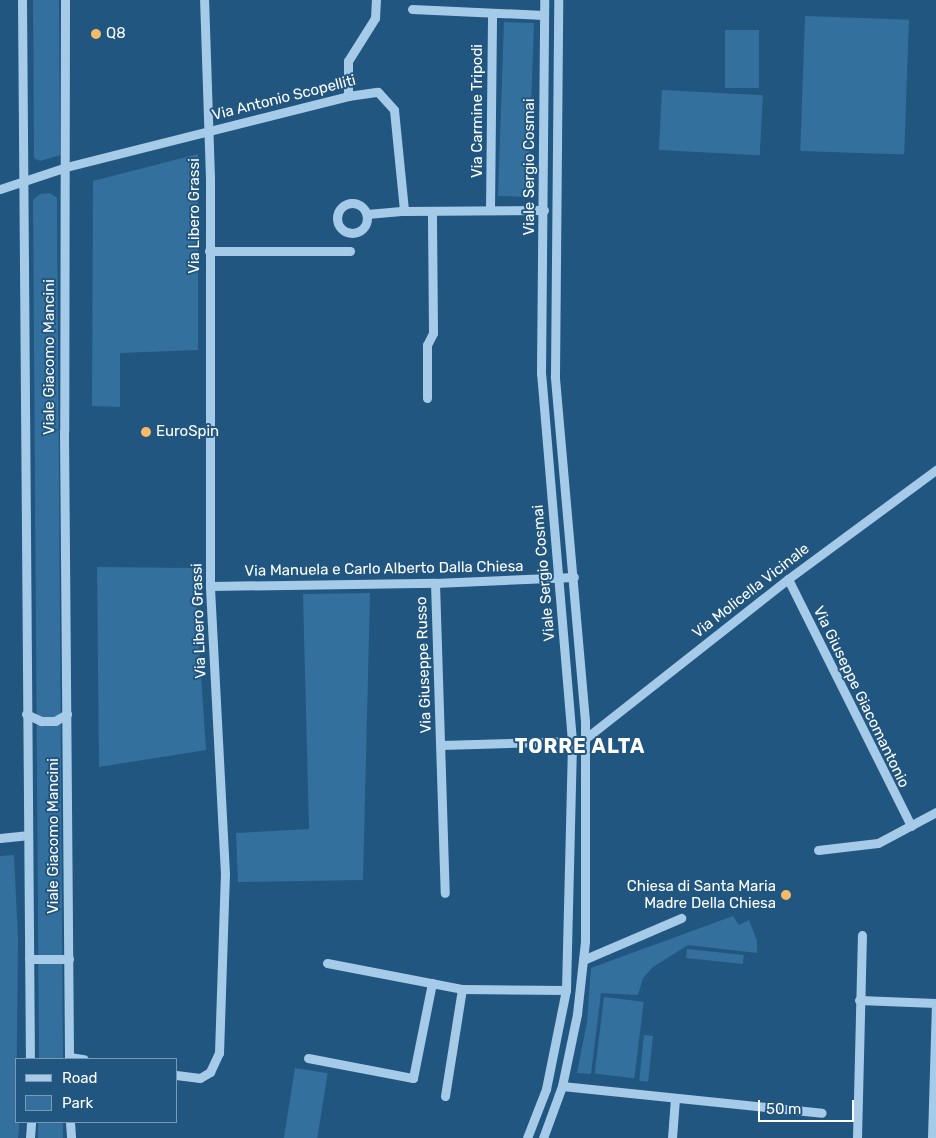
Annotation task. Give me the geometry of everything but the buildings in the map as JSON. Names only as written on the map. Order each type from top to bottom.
[{"type":"street","name":"Viale Giacomo Mancini","points":[[22,0],[30,1058]]},
{"type":"street","name":"Viale Giacomo Mancini","points":[[65,0],[66,167],[63,230],[69,1058]]},
{"type":"street","name":"Via Libero Grassi","points":[[178,1074],[200,1078],[210,1072],[219,1053],[225,874],[210,586],[209,131],[204,0]]},
{"type":"street","points":[[348,96],[348,61],[375,18],[376,0]]},
{"type":"street","name":"Viale Sergio Cosmai","points":[[527,1138],[546,1089],[566,990],[572,741],[541,374],[544,210],[544,0]]},
{"type":"street","name":"Viale Sergio Cosmai","points":[[543,1138],[562,1086],[577,1014],[582,960],[586,738],[574,577],[555,376],[558,0]]},
{"type":"street","points":[[412,9],[544,15]]},
{"type":"street","name":"Via Carmine Tripodi","points":[[490,210],[492,13]]},
{"type":"street","name":"Via Antonio Scopelliti","points":[[0,188],[24,178],[66,167],[348,96],[378,92],[394,110],[404,210]]},
{"type":"street","points":[[367,214],[404,210],[544,210]]},
{"type":"street","points":[[427,398],[427,345],[433,333],[432,210]]},
{"type":"street","points":[[209,252],[350,251]]},
{"type":"street","name":"Via Molicella Vicinale","points":[[586,738],[788,579],[936,470]]},
{"type":"street","name":"Via Manuela e Carlo Alberto Dalla Chiesa","points":[[210,586],[434,583],[574,577]]},
{"type":"street","name":"Via Giuseppe Giacomantonio","points":[[788,579],[911,826]]},
{"type":"street","name":"Via Giuseppe Russo","points":[[434,583],[445,893]]},
{"type":"street","points":[[26,714],[41,721],[55,721],[67,714]]},
{"type":"street","name":"Via Giuseppe Russo","points":[[441,745],[572,741]]},
{"type":"street","points":[[818,850],[878,843],[936,812]]},
{"type":"street","points":[[0,838],[27,835]]},
{"type":"street","points":[[582,960],[681,918]]},
{"type":"street","points":[[857,1138],[862,935]]},
{"type":"street","points":[[29,959],[69,959]]},
{"type":"street","points":[[326,963],[462,989],[566,990]]},
{"type":"street","points":[[308,1058],[413,1078],[432,983]]},
{"type":"street","points":[[445,1096],[462,989]]},
{"type":"street","points":[[859,1000],[936,1003],[935,1095],[932,1138]]},
{"type":"street","points":[[562,1086],[822,1113]]},
{"type":"street","points":[[672,1138],[676,1098]]},
{"type":"street","points":[[30,1123],[30,1138]]},
{"type":"street","points":[[70,1123],[71,1138]]},
{"type":"green space","points":[[33,0],[59,0],[60,155],[40,161],[34,158]]},
{"type":"green space","points":[[805,16],[909,20],[904,155],[800,151]]},
{"type":"green space","points":[[504,22],[534,23],[528,197],[498,196]]},
{"type":"green space","points":[[725,30],[759,30],[759,88],[725,88]]},
{"type":"green space","points":[[662,90],[763,95],[760,155],[659,150]]},
{"type":"green space","points":[[198,154],[198,350],[120,353],[120,407],[92,406],[93,181]]},
{"type":"green space","points":[[50,193],[57,198],[63,1058],[39,1058],[33,200],[40,194]]},
{"type":"green space","points":[[97,567],[194,568],[206,750],[99,767]]},
{"type":"green space","points":[[370,593],[363,880],[238,882],[236,833],[309,829],[303,594]]},
{"type":"green space","points":[[14,855],[18,940],[15,1123],[19,1123],[18,1138],[0,1138],[0,856]]},
{"type":"green space","points":[[733,916],[739,925],[749,920],[757,941],[757,953],[688,945],[653,967],[643,978],[638,995],[601,993],[591,1074],[577,1073],[587,1022],[591,968]]},
{"type":"green space","points":[[687,949],[744,955],[743,964],[686,958]]},
{"type":"green space","points":[[604,997],[644,1002],[634,1078],[595,1073]]},
{"type":"green space","points":[[644,1035],[653,1036],[648,1082],[639,1081]]},
{"type":"green space","points":[[295,1068],[328,1073],[317,1138],[284,1138]]},
{"type":"green space","points":[[38,1123],[63,1123],[63,1138],[38,1138]]},
{"type":"place","name":"Q8","points":[[96,34]]},
{"type":"place","name":"EuroSpin","points":[[146,432]]},
{"type":"place","name":"Chiesa di Santa Maria Madre Della Chiesa","points":[[786,895]]},
{"type":"district","name":"TORRE ALTA","points":[[580,746]]}]
